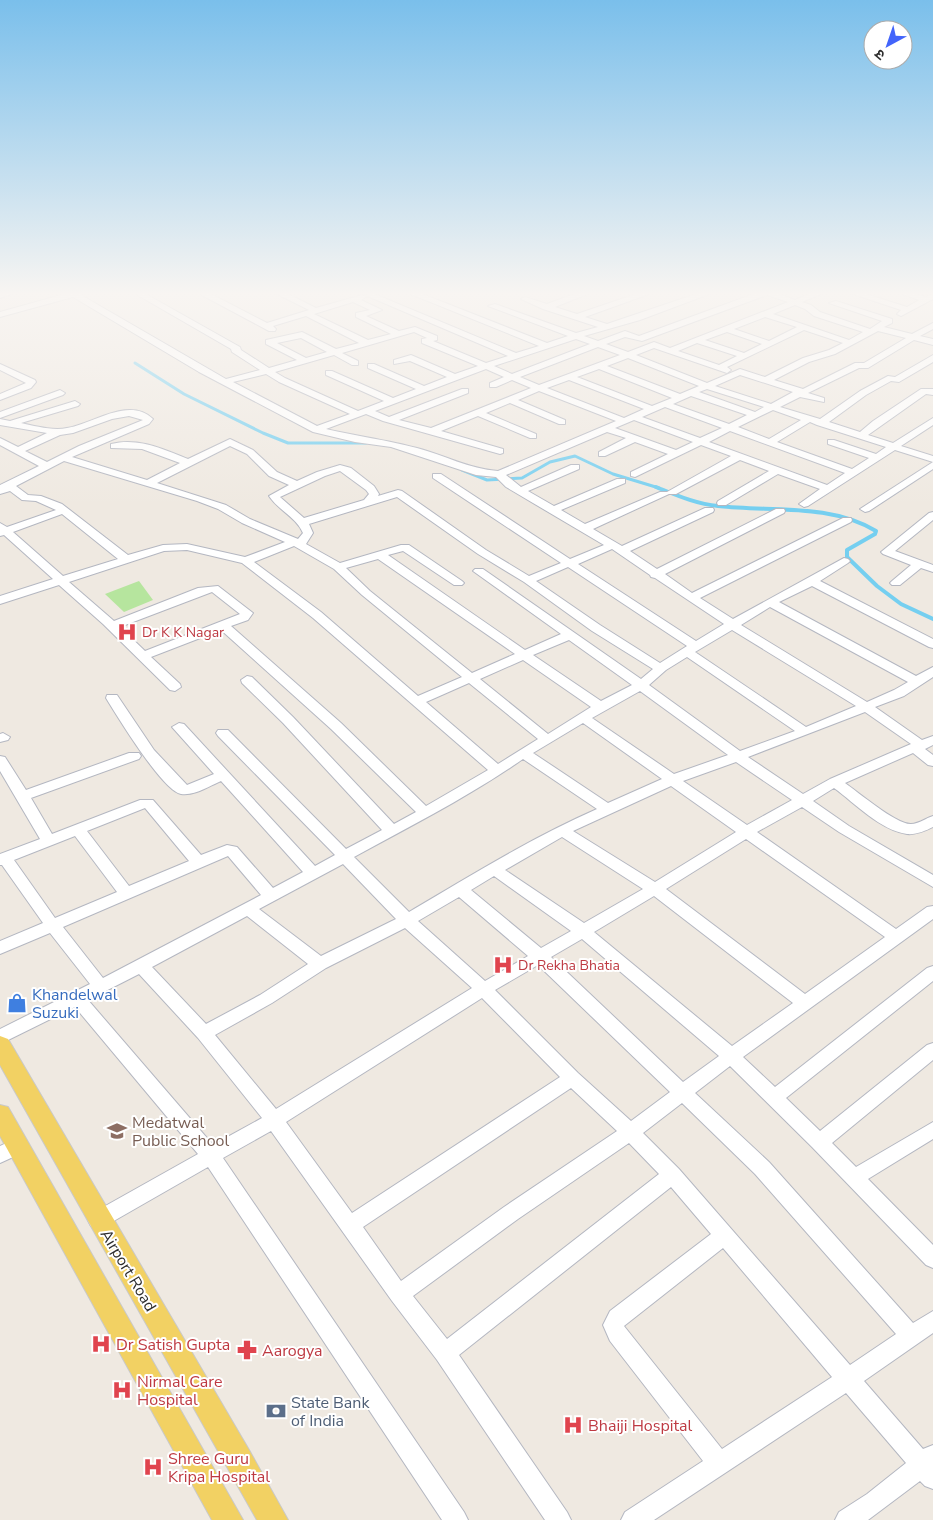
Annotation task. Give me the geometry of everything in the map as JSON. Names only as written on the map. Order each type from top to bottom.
[{"type":"main road","name":"Airport Road","points":[[0,1045],[98,1220],[172,1342],[273,1520]]},
{"type":"main road","points":[[0,1114],[8,1151],[228,1520]]},
{"type":"street","points":[[193,364],[316,430],[355,439],[392,444],[508,482],[617,548],[733,625],[866,707],[923,745],[933,762]]},
{"type":"street","points":[[257,364],[282,380],[361,413],[500,451]]},
{"type":"street","points":[[224,382],[292,364]]},
{"type":"street","points":[[424,364],[456,378]]},
{"type":"street","points":[[481,364],[624,421]]},
{"type":"street","points":[[316,430],[492,364]]},
{"type":"street","points":[[493,384],[546,364]]},
{"type":"street","points":[[432,431],[605,364]]},
{"type":"street","points":[[651,364],[708,386],[933,458]]},
{"type":"street","points":[[707,364],[737,374]]},
{"type":"street","points":[[718,368],[727,364]]},
{"type":"street","points":[[766,380],[798,364]]},
{"type":"street","points":[[635,474],[858,364],[865,366],[868,364]]},
{"type":"street","points":[[820,423],[832,418],[863,393],[891,378],[896,380],[923,364]]},
{"type":"street","points":[[371,366],[426,390]]},
{"type":"street","points":[[600,366],[681,398]]},
{"type":"street","points":[[0,367],[32,382],[28,386],[0,396]]},
{"type":"street","points":[[508,482],[624,421],[740,372],[821,400]]},
{"type":"street","points":[[329,373],[394,402]]},
{"type":"street","points":[[570,377],[652,409]]},
{"type":"street","points":[[390,420],[466,390],[446,382]]},
{"type":"street","points":[[861,436],[876,423],[924,391],[933,392]]},
{"type":"street","points":[[0,415],[60,393]]},
{"type":"street","points":[[692,393],[755,415]]},
{"type":"street","points":[[511,400],[562,422]]},
{"type":"street","points":[[10,423],[75,404]]},
{"type":"street","points":[[665,404],[854,473]]},
{"type":"street","points":[[477,412],[533,436]]},
{"type":"street","points":[[0,422],[70,431],[125,413],[136,414],[148,419],[146,422],[86,446],[1,489]]},
{"type":"street","points":[[634,417],[828,489]]},
{"type":"street","points":[[768,443],[810,419]]},
{"type":"street","points":[[804,504],[933,422]]},
{"type":"street","points":[[608,429],[676,454]]},
{"type":"street","points":[[18,450],[60,431]]},
{"type":"street","points":[[808,457],[848,432]]},
{"type":"street","points":[[602,454],[634,438]]},
{"type":"street","points":[[0,441],[48,466]]},
{"type":"street","points":[[148,483],[190,463],[223,444],[233,442],[250,452],[273,474],[297,485]]},
{"type":"street","points":[[831,442],[876,457]]},
{"type":"street","points":[[114,446],[124,444],[137,445],[190,463]]},
{"type":"street","points":[[584,529],[668,493],[739,456]]},
{"type":"street","points":[[63,458],[222,507],[298,543],[338,567],[424,641],[547,740]]},
{"type":"street","points":[[865,508],[933,465]]},
{"type":"street","points":[[508,482],[575,467]]},
{"type":"street","points":[[246,561],[298,543],[308,533],[302,522],[281,506],[274,497],[297,485],[343,468],[374,492],[368,502]]},
{"type":"street","points":[[722,503],[777,470]]},
{"type":"street","points":[[437,476],[569,563],[805,732]]},
{"type":"street","points":[[553,510],[622,482]]},
{"type":"street","points":[[1,489],[12,488],[26,498],[42,500],[58,506],[62,511],[128,560]]},
{"type":"street","points":[[302,522],[398,493],[482,552],[528,580],[596,628],[660,668]]},
{"type":"street","points":[[528,580],[569,563],[617,548],[709,510]]},
{"type":"street","points":[[2,530],[62,511]]},
{"type":"street","points":[[655,574],[780,512]]},
{"type":"street","points":[[933,515],[887,552],[933,569]]},
{"type":"street","points":[[691,598],[847,520]]},
{"type":"street","points":[[2,530],[112,626],[175,687]]},
{"type":"street","points":[[0,600],[163,548],[187,547],[246,561],[317,615],[497,771]]},
{"type":"street","points":[[338,567],[402,547],[407,548],[458,583]]},
{"type":"street","points":[[380,554],[600,707]]},
{"type":"street","points":[[0,1037],[141,966],[425,813],[600,707],[641,685],[660,668],[691,649],[844,561]]},
{"type":"street","points":[[896,583],[919,564]]},
{"type":"street","points":[[480,571],[803,801],[844,829],[933,882]]},
{"type":"street","points":[[812,581],[933,644]]},
{"type":"street","points":[[112,626],[202,590],[214,588],[248,615],[143,656]]},
{"type":"street","points":[[770,602],[916,681]]},
{"type":"street","points":[[223,625],[336,726],[425,813]]},
{"type":"street","points":[[416,702],[569,635]]},
{"type":"street","points":[[204,1033],[266,999],[320,964],[407,920],[458,888],[495,870],[562,830],[672,780],[805,732],[899,693],[933,671]]},
{"type":"street","points":[[247,680],[305,738],[391,830]]},
{"type":"street","points":[[112,698],[149,753],[180,789],[188,790],[224,775]]},
{"type":"street","points":[[584,718],[745,833],[896,937]]},
{"type":"street","points":[[179,727],[314,874]]},
{"type":"street","points":[[223,733],[407,920],[483,990],[672,1175],[847,1380],[929,1466],[848,1520]]},
{"type":"street","points":[[98,1220],[274,1120],[483,990],[745,833],[835,782],[923,745]]},
{"type":"street","points":[[523,753],[607,809]]},
{"type":"street","points":[[23,796],[134,756]]},
{"type":"street","points":[[0,760],[48,840]]},
{"type":"street","points":[[835,782],[894,824],[906,830],[921,827],[933,821]]},
{"type":"street","points":[[101,987],[3,859],[48,840],[148,803],[199,863]]},
{"type":"street","points":[[77,829],[126,893]]},
{"type":"street","points":[[562,830],[655,888],[805,1003]]},
{"type":"street","points":[[0,948],[230,850],[271,896]]},
{"type":"street","points":[[495,870],[582,930],[731,1056],[775,1097],[933,1260]]},
{"type":"street","points":[[458,888],[539,956],[762,1168],[911,1336]]},
{"type":"street","points":[[248,909],[320,964]]},
{"type":"street","points":[[399,1294],[511,1213],[630,1132],[731,1056],[933,911]]},
{"type":"street","points":[[141,966],[204,1033],[274,1120],[399,1294],[445,1353],[559,1520]]},
{"type":"street","points":[[775,1097],[933,972]]},
{"type":"street","points":[[78,999],[212,1156],[456,1520]]},
{"type":"street","points":[[819,1142],[933,1050]]},
{"type":"street","points":[[350,1225],[572,1078]]},
{"type":"street","points":[[854,1178],[933,1130]]},
{"type":"street","points":[[445,1353],[672,1175]]},
{"type":"street","points":[[719,1463],[617,1334],[614,1325],[617,1318],[724,1236]]},
{"type":"street","points":[[633,1520],[847,1380],[933,1321]]},
{"type":"green space","points":[[139,581],[153,600],[124,612],[105,594]]},
{"type":"waterway","points":[[136,364],[184,394],[263,433],[288,443],[366,443]]},
{"type":"waterway","points":[[462,470],[487,480],[522,478],[550,462],[575,456],[613,474],[657,487]]},
{"type":"waterway","points":[[657,487],[686,499],[710,505],[819,512],[858,522],[876,531],[875,534],[847,550],[847,557],[877,586],[901,604],[933,619]]},
{"type":"place","name":"Dr K K Nagar","points":[[127,632]]},
{"type":"place","name":"Dr Rekha Bhatia","points":[[503,965]]},
{"type":"place","name":"Khandelwal Suzuki","points":[[17,1003]]},
{"type":"place","name":"Medatwal Public School","points":[[117,1131]]},
{"type":"place","name":"Dr Satish Gupta","points":[[101,1344]]},
{"type":"place","name":"Aarogya","points":[[247,1350]]},
{"type":"place","name":"Nirmal Care Hospital","points":[[122,1390]]},
{"type":"place","name":"State Bank of India","points":[[276,1411]]},
{"type":"place","name":"Bhaiji Hospital","points":[[573,1425]]},
{"type":"place","name":"Shree Guru Kripa Hospital","points":[[153,1467]]}]
